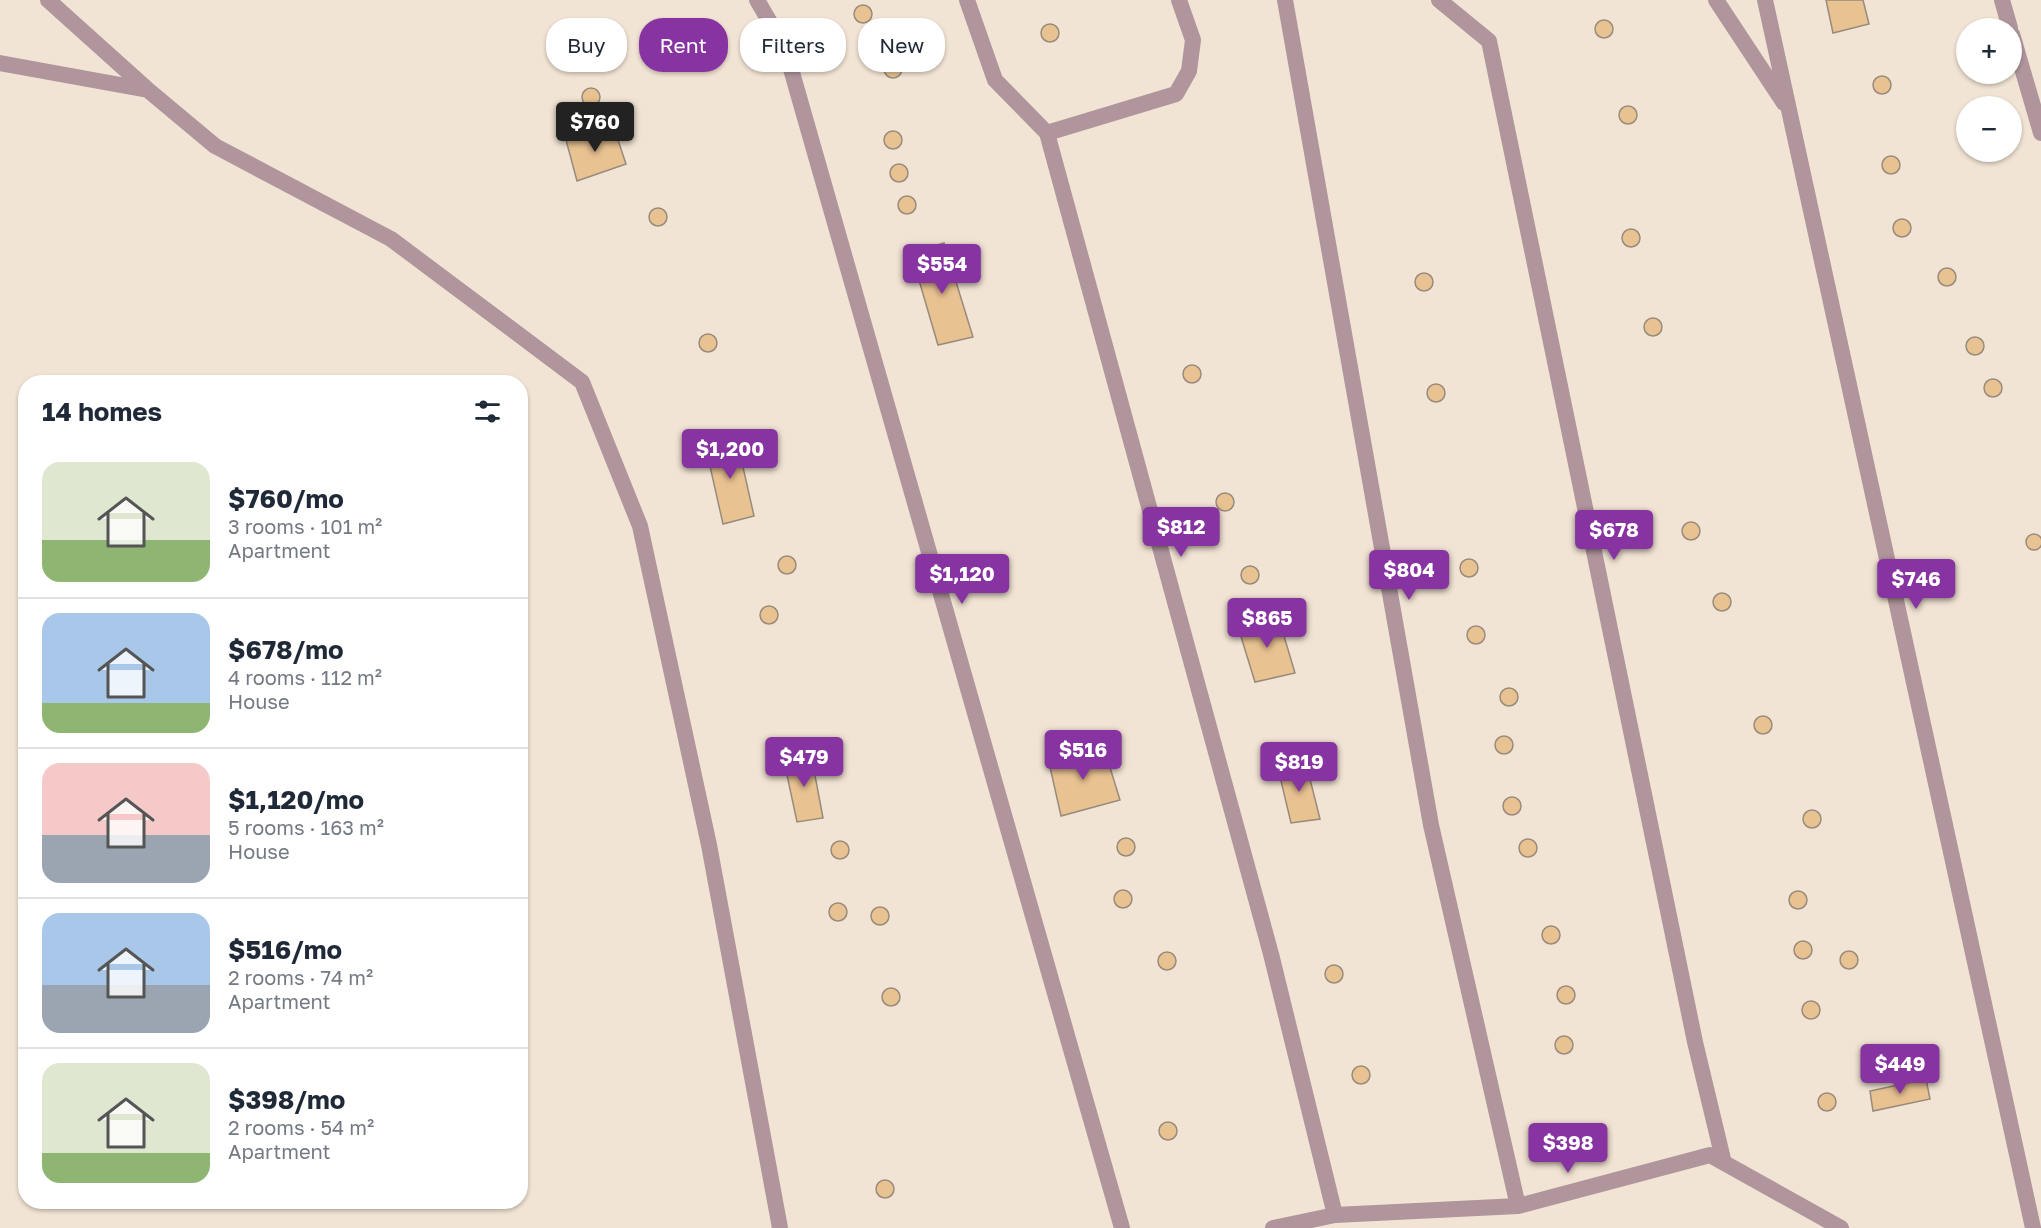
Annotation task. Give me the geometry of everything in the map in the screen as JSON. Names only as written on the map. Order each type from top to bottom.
[{"type":"street","points":[[48,0],[148,90],[215,146],[391,239],[582,382],[640,526],[709,845],[780,1228]]},
{"type":"street","points":[[757,0],[785,48],[1122,1228]]},
{"type":"street","points":[[967,0],[995,80],[1047,133],[1271,954],[1335,1215]]},
{"type":"street","points":[[1047,133],[1176,94],[1189,71],[1194,40],[1179,0]]},
{"type":"street","points":[[1285,0],[1431,825],[1518,1206]]},
{"type":"street","points":[[1439,0],[1489,41],[1695,1042],[1724,1163]]},
{"type":"street","points":[[1716,0],[1790,111]]},
{"type":"street","points":[[1766,0],[2033,1228]]},
{"type":"street","points":[[2002,0],[2007,18]]},
{"type":"street","points":[[0,63],[148,90]]},
{"type":"street","points":[[2022,68],[2041,133]]},
{"type":"street","points":[[1273,1228],[1335,1215],[1518,1206],[1710,1155],[1841,1228]]},
{"type":"building","points":[[1826,0],[1863,0],[1869,24],[1833,33]]},
{"type":"building","points":[[863,5],[871,11],[870,18],[858,18],[858,21],[854,14],[857,8]]},
{"type":"building","points":[[1604,20],[1610,23],[1613,29],[1610,35],[1604,38],[1598,35],[1595,29],[1598,23]]},
{"type":"building","points":[[1050,24],[1056,27],[1059,33],[1056,39],[1050,42],[1044,39],[1041,33],[1044,27]]},
{"type":"building","points":[[885,72],[901,72],[893,78]]},
{"type":"building","points":[[1882,76],[1888,79],[1891,85],[1888,91],[1882,94],[1876,91],[1873,85],[1876,79]]},
{"type":"building","points":[[591,88],[597,91],[600,97],[597,103],[591,106],[585,103],[582,97],[585,91]]},
{"type":"building","points":[[1628,106],[1634,109],[1637,115],[1634,121],[1628,124],[1622,121],[1619,115],[1622,109]]},
{"type":"building","points":[[613,125],[626,164],[577,181],[566,140]]},
{"type":"building","points":[[893,131],[899,134],[902,140],[899,146],[893,149],[887,146],[884,140],[887,134]]},
{"type":"building","points":[[1891,156],[1897,159],[1900,165],[1897,171],[1891,174],[1885,171],[1882,165],[1885,159]]},
{"type":"building","points":[[899,164],[905,167],[908,173],[905,179],[899,182],[893,179],[890,173],[893,167]]},
{"type":"building","points":[[907,196],[913,199],[916,205],[913,211],[907,214],[901,211],[898,205],[901,199]]},
{"type":"building","points":[[658,208],[664,211],[667,217],[664,223],[658,226],[652,223],[649,217],[652,211]]},
{"type":"building","points":[[1902,219],[1908,222],[1911,228],[1908,234],[1902,237],[1896,234],[1893,228],[1896,222]]},
{"type":"building","points":[[1631,229],[1637,232],[1640,238],[1637,244],[1631,247],[1625,244],[1622,238],[1625,232]]},
{"type":"building","points":[[944,243],[973,337],[938,345],[911,253]]},
{"type":"building","points":[[1947,268],[1953,271],[1956,277],[1953,283],[1947,286],[1941,283],[1938,277],[1941,271]]},
{"type":"building","points":[[1424,273],[1430,276],[1433,282],[1430,288],[1424,291],[1418,288],[1415,282],[1418,276]]},
{"type":"building","points":[[1653,318],[1659,321],[1662,327],[1659,333],[1653,336],[1647,333],[1644,327],[1647,321]]},
{"type":"building","points":[[708,334],[714,337],[717,343],[714,349],[708,352],[702,349],[699,343],[702,337]]},
{"type":"building","points":[[1975,337],[1981,340],[1984,346],[1981,352],[1975,355],[1969,352],[1966,346],[1969,340]]},
{"type":"building","points":[[1192,365],[1198,368],[1201,374],[1198,380],[1192,383],[1186,380],[1183,374],[1186,368]]},
{"type":"building","points":[[1993,379],[1999,382],[2002,388],[1999,394],[1993,397],[1987,394],[1984,388],[1987,382]]},
{"type":"building","points":[[1436,384],[1442,387],[1445,393],[1442,399],[1436,402],[1430,399],[1427,393],[1430,387]]},
{"type":"building","points":[[736,436],[754,516],[723,524],[705,444]]},
{"type":"building","points":[[1225,493],[1231,496],[1234,502],[1231,508],[1225,511],[1219,508],[1216,502],[1219,496]]},
{"type":"building","points":[[1691,522],[1697,525],[1700,531],[1697,537],[1691,540],[1685,537],[1682,531],[1685,525]]},
{"type":"building","points":[[2031,534],[2037,534],[2042,542],[2040,548],[2031,550],[2026,545],[2026,539]]},
{"type":"building","points":[[787,556],[793,559],[796,565],[793,571],[787,574],[781,571],[778,565],[781,559]]},
{"type":"building","points":[[1469,559],[1475,562],[1478,568],[1475,574],[1469,577],[1463,574],[1460,568],[1463,562]]},
{"type":"building","points":[[1250,566],[1256,569],[1259,575],[1256,581],[1250,584],[1244,581],[1241,575],[1244,569]]},
{"type":"building","points":[[1722,593],[1728,596],[1731,602],[1728,608],[1722,611],[1716,608],[1713,602],[1716,596]]},
{"type":"building","points":[[769,606],[775,609],[778,615],[775,621],[769,624],[763,621],[760,615],[763,609]]},
{"type":"building","points":[[1278,616],[1295,673],[1255,682],[1238,627]]},
{"type":"building","points":[[1476,626],[1482,629],[1485,635],[1482,641],[1476,644],[1470,641],[1467,635],[1470,629]]},
{"type":"building","points":[[1509,688],[1515,691],[1518,697],[1515,703],[1509,706],[1503,703],[1500,697],[1503,691]]},
{"type":"building","points":[[1763,716],[1769,719],[1772,725],[1769,731],[1763,734],[1757,731],[1754,725],[1757,719]]},
{"type":"building","points":[[1504,736],[1510,739],[1513,745],[1510,751],[1504,754],[1498,751],[1495,745],[1498,739]]},
{"type":"building","points":[[1104,748],[1120,800],[1061,816],[1048,758]]},
{"type":"building","points":[[811,754],[823,818],[797,822],[784,761]]},
{"type":"building","points":[[1306,763],[1320,819],[1291,823],[1278,768]]},
{"type":"building","points":[[1512,797],[1518,800],[1521,806],[1518,812],[1512,815],[1506,812],[1503,806],[1506,800]]},
{"type":"building","points":[[1812,810],[1818,813],[1821,819],[1818,825],[1812,828],[1806,825],[1803,819],[1806,813]]},
{"type":"building","points":[[1126,838],[1132,841],[1135,847],[1132,853],[1126,856],[1120,853],[1117,847],[1120,841]]},
{"type":"building","points":[[1528,839],[1534,842],[1537,848],[1534,854],[1528,857],[1522,854],[1519,848],[1522,842]]},
{"type":"building","points":[[840,841],[846,844],[849,850],[846,856],[840,859],[834,856],[831,850],[834,844]]},
{"type":"building","points":[[1123,890],[1129,893],[1132,899],[1129,905],[1123,908],[1117,905],[1114,899],[1117,893]]},
{"type":"building","points":[[1798,891],[1804,894],[1807,900],[1804,906],[1798,909],[1792,906],[1789,900],[1792,894]]},
{"type":"building","points":[[838,903],[844,906],[847,912],[844,918],[838,921],[832,918],[829,912],[832,906]]},
{"type":"building","points":[[880,907],[886,910],[889,916],[886,922],[880,925],[874,922],[871,916],[874,910]]},
{"type":"building","points":[[1551,926],[1557,929],[1560,935],[1557,941],[1551,944],[1545,941],[1542,935],[1545,929]]},
{"type":"building","points":[[1803,941],[1809,944],[1812,950],[1809,956],[1803,959],[1797,956],[1794,950],[1797,944]]},
{"type":"building","points":[[1849,951],[1855,954],[1858,960],[1855,966],[1849,969],[1843,966],[1840,960],[1843,954]]},
{"type":"building","points":[[1167,952],[1173,955],[1176,961],[1173,967],[1167,970],[1161,967],[1158,961],[1161,955]]},
{"type":"building","points":[[1334,965],[1340,968],[1343,974],[1340,980],[1334,983],[1328,980],[1325,974],[1328,968]]},
{"type":"building","points":[[1566,986],[1572,989],[1575,995],[1572,1001],[1566,1004],[1560,1001],[1557,995],[1560,989]]},
{"type":"building","points":[[891,988],[897,991],[900,997],[897,1003],[891,1006],[885,1003],[882,997],[885,991]]},
{"type":"building","points":[[1811,1001],[1817,1004],[1820,1010],[1817,1016],[1811,1019],[1805,1016],[1802,1010],[1805,1004]]},
{"type":"building","points":[[1564,1036],[1570,1039],[1573,1045],[1570,1051],[1564,1054],[1558,1051],[1555,1045],[1558,1039]]},
{"type":"building","points":[[1361,1066],[1367,1069],[1370,1075],[1367,1081],[1361,1084],[1355,1081],[1352,1075],[1355,1069]]},
{"type":"building","points":[[1926,1079],[1930,1099],[1873,1111],[1870,1091]]},
{"type":"building","points":[[1827,1093],[1833,1096],[1836,1102],[1833,1108],[1827,1111],[1821,1108],[1818,1102],[1821,1096]]},
{"type":"building","points":[[1168,1122],[1174,1125],[1177,1131],[1174,1137],[1168,1140],[1162,1137],[1159,1131],[1162,1125]]},
{"type":"building","points":[[885,1180],[891,1183],[894,1189],[891,1195],[885,1198],[879,1195],[876,1189],[879,1183]]}]
